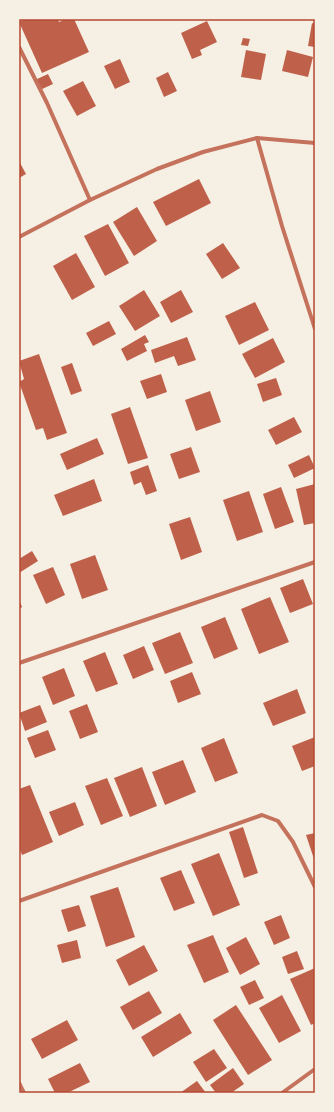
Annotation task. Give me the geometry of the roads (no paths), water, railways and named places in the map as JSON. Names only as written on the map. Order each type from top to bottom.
[{"type":"street","points":[[19,47],[47,103],[90,200]]},
{"type":"street","points":[[257,138],[282,226],[315,329]]},
{"type":"street","points":[[19,237],[90,200],[158,169],[203,152],[257,138],[315,143]]},
{"type":"street","points":[[19,663],[315,562]]},
{"type":"street","points":[[19,901],[262,815],[278,821],[293,842],[315,887]]},
{"type":"street","points":[[282,1093],[315,1069]]},
{"type":"street","points":[[19,1083],[24,1093]]}]
